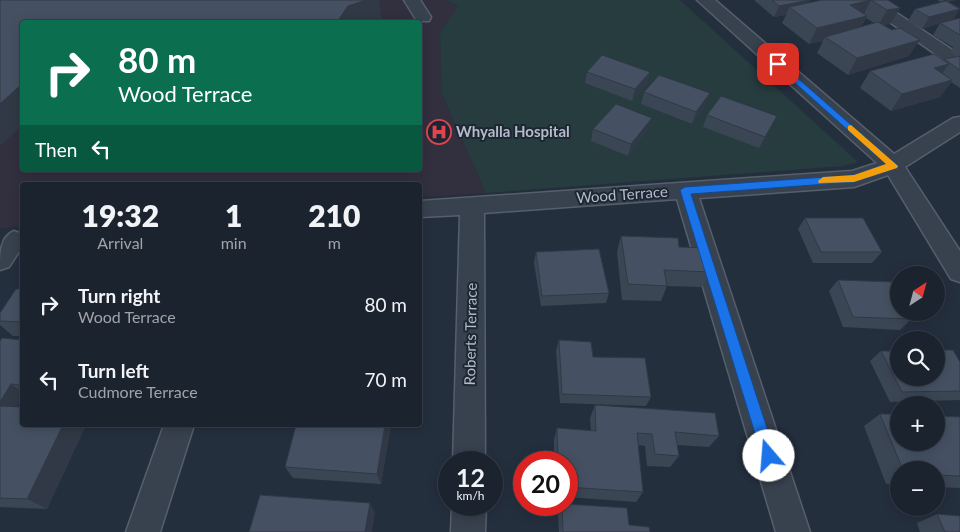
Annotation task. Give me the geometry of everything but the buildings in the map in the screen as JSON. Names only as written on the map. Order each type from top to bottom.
[{"type":"street","points":[[412,0],[423,17]]},
{"type":"street","points":[[705,0],[893,166],[960,272]]},
{"type":"street","points":[[866,0],[960,63]]},
{"type":"street","name":"Wood Terrace","points":[[422,209],[854,179],[893,166],[960,123]]},
{"type":"street","points":[[685,190],[793,532]]},
{"type":"street","name":"Roberts Terrace","points":[[469,451],[472,205]]},
{"type":"street","points":[[0,260],[12,240]]},
{"type":"street","points":[[143,532],[178,427]]},
{"type":"street","points":[[468,532],[469,516]]},
{"type":"shaded area","name":"Whyalla Hospital","points":[[0,0],[447,0],[458,7],[440,32],[442,94],[486,193],[422,197],[422,182],[20,182],[20,226],[0,228]]},
{"type":"green space","points":[[447,0],[680,0],[858,162],[843,166],[486,193],[442,94],[440,32],[458,7]]},
{"type":"slow traffic","points":[[823,181],[854,179],[893,166],[851,128]]},
{"type":"place","name":"Whyalla Hospital","points":[[439,132]]},
{"type":"route","points":[[769,456],[685,190],[854,179],[893,166],[778,64]]}]
